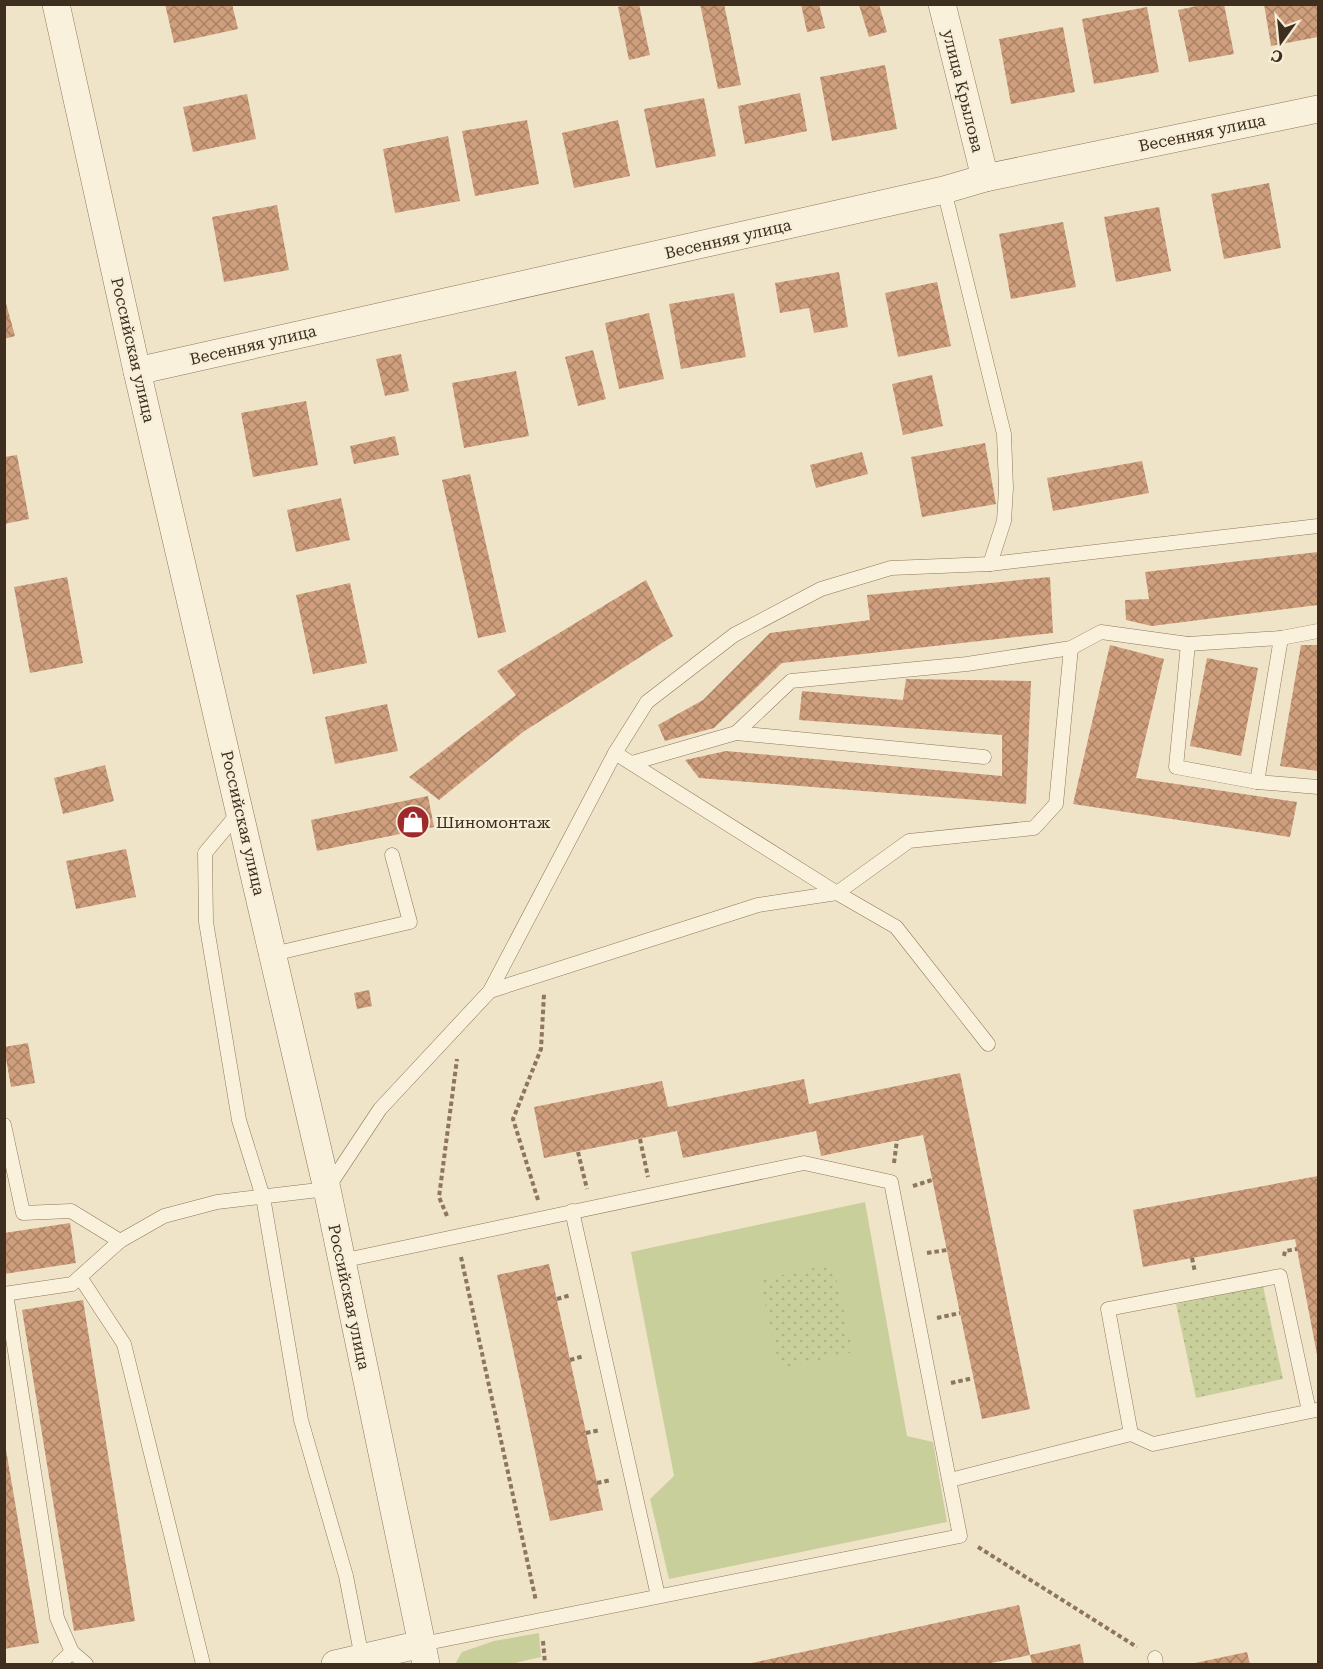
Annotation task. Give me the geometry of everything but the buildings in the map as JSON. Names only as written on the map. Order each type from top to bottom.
[{"type":"street","name":"Российская улица","points":[[56,4],[137,371],[327,1189],[424,1654]]},
{"type":"street","name":"улица Крылова","points":[[942,4],[985,178]]},
{"type":"street","name":"Весенняя улица","points":[[137,371],[944,190],[985,178],[1318,109]]},
{"type":"street","points":[[335,1665],[362,1658],[424,1654]]},
{"type":"lane","points":[[944,190],[1004,434],[1006,488],[1004,521],[990,564]]},
{"type":"lane","points":[[86,1665],[72,1652],[57,1618],[5,1294],[72,1284],[120,1241],[164,1216],[217,1202],[327,1189],[380,1109],[489,991],[615,753],[647,702],[734,635],[821,589],[891,568],[990,564],[1318,526]]},
{"type":"lane","points":[[736,733],[791,681],[967,664],[1071,648],[1101,632],[1188,644],[1281,638],[1318,631]]},
{"type":"lane","points":[[1257,782],[1281,638]]},
{"type":"lane","points":[[1188,644],[1176,767],[1257,782],[1318,787]]},
{"type":"lane","points":[[489,991],[758,905],[837,893],[909,841],[1034,828],[1056,804],[1071,648]]},
{"type":"lane","points":[[632,763],[736,733],[984,758]]},
{"type":"lane","points":[[615,753],[837,893],[896,927],[988,1044]]},
{"type":"lane","points":[[240,811],[205,853],[206,922],[239,1120],[263,1197],[301,1419],[346,1576],[362,1658]]},
{"type":"lane","points":[[273,954],[410,922],[392,855]]},
{"type":"lane","points":[[4,1125],[22,1213],[71,1211],[120,1241]]},
{"type":"lane","points":[[341,1261],[804,1163],[891,1182],[960,1536],[540,1620],[424,1654]]},
{"type":"lane","points":[[572,1211],[658,1596]]},
{"type":"lane","points":[[950,1480],[1131,1434],[1153,1444],[1314,1410],[1280,1276],[1108,1309],[1131,1434]]},
{"type":"lane","points":[[80,1277],[124,1344],[203,1665]]},
{"type":"lane","points":[[59,1665],[72,1652]]},
{"type":"path","points":[[543,1217],[513,1119],[541,1048],[546,973]]},
{"type":"path","points":[[462,1019],[439,1197],[456,1236],[540,1620],[545,1665]]},
{"type":"path","points":[[640,1139],[652,1195]]},
{"type":"path","points":[[578,1152],[592,1207]]},
{"type":"path","points":[[960,1536],[1155,1661]]},
{"type":"green space","points":[[865,1202],[907,1436],[933,1442],[947,1522],[669,1579],[650,1499],[674,1476],[631,1252]]},
{"type":"green space","points":[[833,1264],[853,1352],[780,1369],[760,1280]]},
{"type":"green space","points":[[1263,1286],[1283,1379],[1196,1398],[1176,1304]]},
{"type":"green space","points":[[539,1633],[541,1657],[515,1664],[455,1664],[462,1652],[494,1641]]},
{"type":"place","name":"Шиномонтаж","points":[[413,822]]}]
